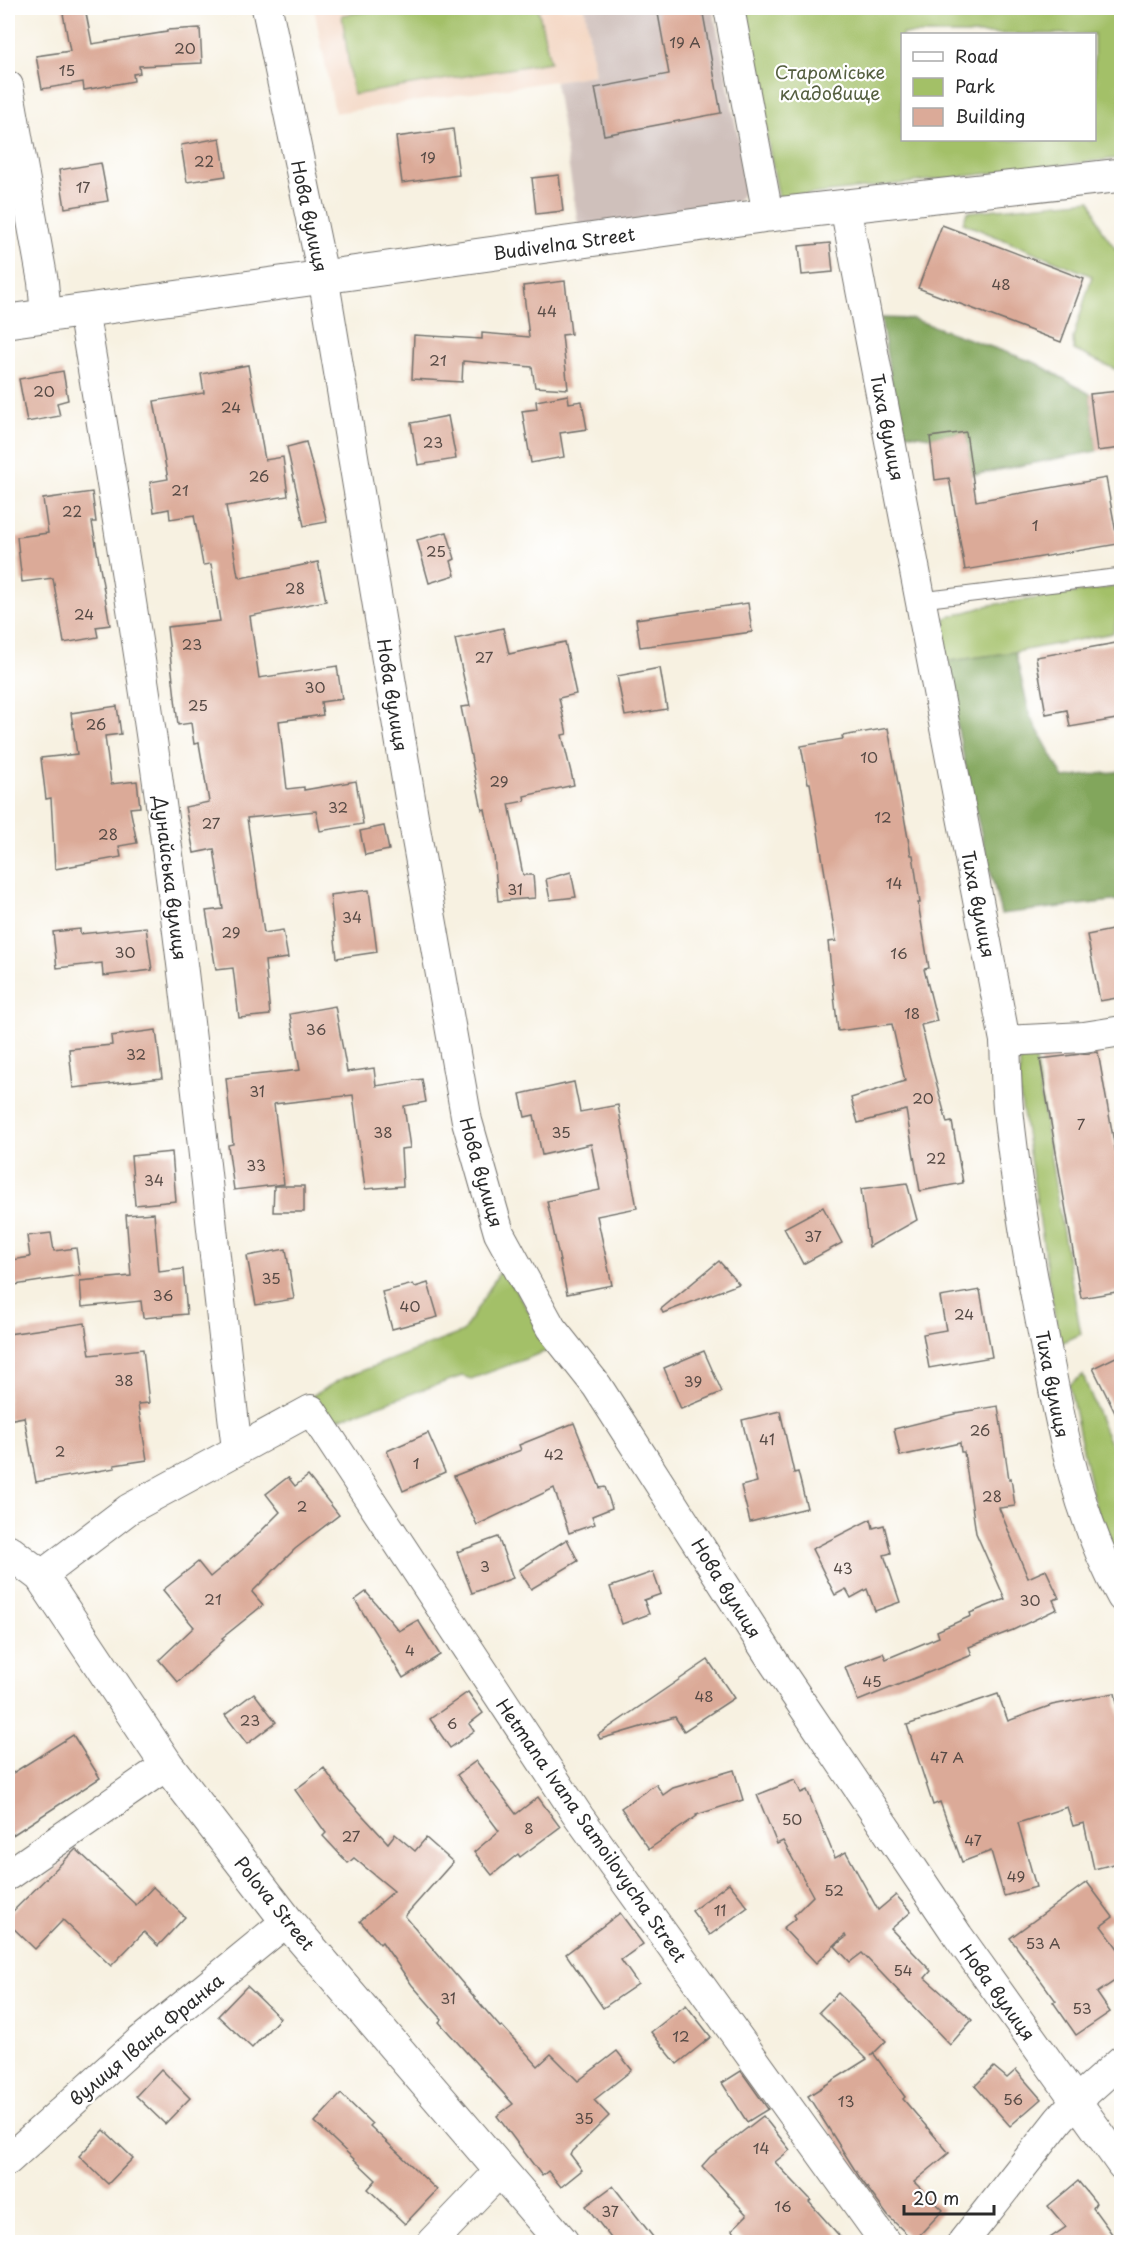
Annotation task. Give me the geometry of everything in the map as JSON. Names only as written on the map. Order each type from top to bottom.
[{"type":"street","name":"Нова вулиця","points":[[267,8],[323,276],[416,834],[465,1109],[499,1233],[551,1328],[597,1386],[782,1674],[958,1936],[1122,2165]]},
{"type":"street","points":[[729,8],[768,215]]},
{"type":"street","points":[[8,86],[43,282],[46,316]]},
{"type":"street","name":"Budivelna Street","points":[[8,321],[768,215],[1122,175]]},
{"type":"street","name":"Тиха вулиця","points":[[846,206],[1005,1041],[1008,1107],[1029,1261],[1064,1438],[1089,1527],[1122,1598]]},
{"type":"street","name":"Дунайська вулиця","points":[[83,309],[114,491],[159,789],[178,934],[237,1449]]},
{"type":"street","points":[[1005,1041],[1084,1037],[1122,1031]]},
{"type":"street","name":"Hetmana Ivana Samoilovycha Street","points":[[237,1449],[311,1410],[579,1818],[885,2242]]},
{"type":"street","points":[[41,1576],[129,1509],[237,1449]]},
{"type":"street","name":"Polova Street","points":[[8,1551],[41,1576],[167,1764],[287,1921],[562,2242]]},
{"type":"street","points":[[8,1875],[167,1764]]},
{"type":"street","name":"вулиця Івана Франка","points":[[8,2160],[139,2042],[287,1921]]},
{"type":"street","points":[[963,2242],[1076,2100],[1122,2060]]},
{"type":"street","points":[[432,2242],[500,2171]]},
{"type":"lane","points":[[922,600],[1122,576]]},
{"type":"shaded area","points":[[314,8],[585,8],[595,75],[335,113]]},
{"type":"shaded area","points":[[585,8],[713,8],[748,187],[735,205],[579,230],[555,81],[595,75]]},
{"type":"green space","points":[[390,8],[538,8],[550,62],[353,95],[342,15]]},
{"type":"green space","name":"Староміське кладовище","points":[[741,8],[1121,8],[1121,158],[779,198]]},
{"type":"green space","points":[[1091,200],[1101,229],[1121,256],[1121,372],[1074,350],[1073,338],[1092,276],[963,223],[967,212]]},
{"type":"green space","points":[[881,318],[913,319],[1036,363],[1090,394],[1097,451],[972,475],[966,432],[930,437],[899,432]]},
{"type":"green space","points":[[1121,586],[1121,601],[1113,633],[1015,652],[944,662],[945,618],[990,605]]},
{"type":"green space","points":[[1015,652],[1030,716],[1064,778],[1121,771],[1121,900],[1001,914],[970,788],[944,662]]},
{"type":"green space","points":[[1034,1051],[1081,1334],[1059,1344],[1019,1088],[1020,1062]]},
{"type":"green space","points":[[502,1268],[552,1349],[471,1379],[462,1376],[330,1422],[295,1406],[341,1379],[463,1332]]},
{"type":"green space","points":[[1083,1375],[1104,1430],[1121,1466],[1121,1565],[1096,1510],[1069,1385]]},
{"type":"building","points":[[62,8],[85,8],[92,44],[167,32],[167,30],[200,28],[202,63],[139,66],[140,73],[133,74],[134,81],[84,90],[83,82],[42,89],[36,56],[70,51]]},
{"type":"building","points":[[657,8],[702,8],[721,113],[604,135],[595,88],[669,74]]},
{"type":"building","points":[[453,129],[459,175],[402,183],[396,137]]},
{"type":"building","points":[[220,138],[226,176],[187,182],[181,145]]},
{"type":"building","points":[[101,163],[108,201],[65,208],[59,170]]},
{"type":"building","points":[[559,175],[563,211],[536,214],[532,178]]},
{"type":"building","points":[[942,225],[1084,279],[1061,342],[918,288]]},
{"type":"building","points":[[830,243],[833,272],[802,275],[799,246]]},
{"type":"building","points":[[565,281],[571,334],[562,335],[568,389],[535,387],[532,367],[463,361],[462,382],[412,379],[414,335],[482,339],[482,333],[529,337],[523,286]]},
{"type":"building","points":[[248,365],[265,460],[283,457],[288,496],[226,506],[238,576],[241,578],[318,562],[326,601],[250,616],[259,678],[337,666],[342,699],[321,702],[323,715],[279,721],[287,789],[304,787],[304,790],[356,781],[363,824],[320,831],[316,811],[247,818],[264,933],[283,930],[288,958],[265,961],[270,1015],[239,1018],[233,968],[216,970],[206,911],[223,909],[214,849],[194,853],[185,807],[209,802],[199,743],[194,744],[191,723],[178,725],[167,627],[220,621],[211,564],[203,565],[194,515],[170,519],[169,509],[154,512],[150,482],[168,479],[154,401],[204,393],[201,374]]},
{"type":"building","points":[[63,371],[68,400],[57,403],[60,416],[27,422],[19,379]]},
{"type":"building","points":[[1119,391],[1122,413],[1122,448],[1097,451],[1090,394]]},
{"type":"building","points":[[568,395],[569,403],[582,401],[587,429],[560,433],[564,457],[531,463],[522,411],[537,409],[536,401]]},
{"type":"building","points":[[448,416],[456,459],[418,465],[411,423]]},
{"type":"building","points":[[966,432],[976,501],[1106,478],[1118,544],[965,570],[949,478],[935,480],[930,437]]},
{"type":"building","points":[[306,442],[327,522],[304,526],[287,447]]},
{"type":"building","points":[[92,492],[96,522],[92,522],[110,625],[96,627],[98,637],[64,643],[53,578],[22,582],[17,537],[48,533],[43,499]]},
{"type":"building","points":[[447,532],[455,559],[451,561],[455,575],[429,583],[417,540]]},
{"type":"building","points":[[748,603],[752,632],[640,647],[636,619]]},
{"type":"building","points":[[503,628],[509,654],[565,642],[576,694],[559,698],[567,734],[562,735],[574,785],[524,796],[525,801],[509,804],[523,875],[533,875],[535,898],[498,901],[494,855],[485,809],[482,810],[461,707],[470,706],[455,639]]},
{"type":"building","points":[[1122,642],[1122,718],[1070,727],[1067,710],[1046,714],[1036,657]]},
{"type":"building","points":[[660,668],[667,709],[625,716],[617,676]]},
{"type":"building","points":[[117,706],[121,734],[105,736],[111,784],[137,781],[140,807],[130,808],[137,843],[119,846],[121,857],[55,869],[51,798],[46,799],[41,758],[77,754],[71,713]]},
{"type":"building","points":[[888,728],[911,855],[913,855],[929,968],[924,969],[937,1021],[921,1025],[947,1123],[952,1122],[963,1183],[920,1191],[906,1110],[858,1123],[851,1098],[905,1081],[892,1024],[838,1031],[828,942],[836,941],[810,783],[808,783],[801,746]]},
{"type":"building","points":[[384,826],[389,850],[365,855],[360,831]]},
{"type":"building","points":[[571,872],[576,897],[550,900],[546,879]]},
{"type":"building","points":[[369,890],[377,952],[337,958],[330,895]]},
{"type":"building","points":[[146,927],[152,970],[103,976],[102,963],[57,968],[53,932],[80,929],[80,934]]},
{"type":"building","points":[[1122,928],[1122,997],[1100,1001],[1087,935]]},
{"type":"building","points":[[335,1006],[347,1072],[374,1068],[376,1086],[422,1079],[426,1102],[404,1106],[410,1148],[401,1149],[403,1186],[365,1189],[353,1095],[274,1104],[284,1184],[234,1190],[228,1145],[233,1144],[226,1078],[300,1070],[290,1014]]},
{"type":"building","points":[[156,1030],[162,1078],[73,1088],[69,1049],[112,1045],[111,1036]]},
{"type":"building","points":[[1098,1052],[1122,1188],[1122,1291],[1081,1298],[1040,1059]]},
{"type":"building","points":[[574,1082],[580,1112],[618,1105],[637,1208],[597,1216],[612,1285],[567,1294],[547,1201],[600,1190],[591,1144],[542,1155],[534,1115],[525,1117],[520,1094]]},
{"type":"building","points":[[172,1152],[176,1201],[135,1205],[131,1156]]},
{"type":"building","points":[[907,1183],[917,1220],[869,1247],[861,1189]]},
{"type":"building","points":[[274,1186],[304,1186],[304,1212],[273,1212]]},
{"type":"building","points":[[823,1207],[842,1243],[803,1264],[784,1228]]},
{"type":"building","points":[[154,1213],[159,1272],[183,1269],[187,1314],[143,1318],[141,1301],[82,1307],[80,1281],[131,1276],[126,1215]]},
{"type":"building","points":[[51,1233],[54,1251],[76,1248],[80,1275],[15,1285],[11,1260],[30,1257],[27,1236]]},
{"type":"building","points":[[286,1249],[294,1299],[256,1305],[247,1256]]},
{"type":"building","points":[[719,1261],[739,1284],[663,1313],[661,1309]]},
{"type":"building","points":[[428,1283],[438,1317],[392,1329],[382,1292],[413,1284],[415,1287]]},
{"type":"building","points":[[980,1290],[992,1357],[929,1368],[923,1334],[946,1330],[940,1297]]},
{"type":"building","points":[[85,1323],[90,1355],[143,1349],[149,1403],[138,1404],[147,1460],[36,1482],[24,1417],[8,1420],[8,1334]]},
{"type":"building","points":[[704,1351],[722,1392],[681,1409],[664,1368]]},
{"type":"building","points":[[1122,1354],[1122,1427],[1093,1368]]},
{"type":"building","points":[[998,1406],[1015,1506],[999,1508],[1028,1578],[1046,1570],[1059,1598],[1053,1600],[1057,1609],[1013,1630],[969,1647],[972,1655],[858,1701],[845,1667],[883,1653],[886,1659],[939,1637],[937,1631],[971,1616],[970,1613],[1005,1599],[976,1533],[964,1452],[961,1452],[960,1443],[900,1456],[894,1429],[955,1413]]},
{"type":"building","points":[[780,1411],[794,1473],[798,1472],[807,1508],[750,1522],[741,1486],[757,1482],[742,1420]]},
{"type":"building","points":[[574,1423],[600,1488],[605,1487],[612,1508],[592,1516],[595,1524],[569,1533],[554,1488],[477,1525],[454,1476],[521,1450],[519,1445]]},
{"type":"building","points":[[428,1433],[445,1472],[403,1491],[387,1451]]},
{"type":"building","points":[[308,1476],[339,1515],[295,1549],[252,1592],[263,1605],[222,1638],[224,1640],[178,1682],[159,1660],[194,1627],[163,1590],[198,1562],[210,1577],[242,1550],[280,1512],[266,1494],[288,1477],[295,1486]]},
{"type":"building","points":[[871,1519],[873,1528],[884,1525],[891,1553],[884,1555],[900,1602],[875,1611],[867,1589],[851,1598],[846,1589],[835,1595],[812,1549]]},
{"type":"building","points":[[498,1537],[513,1578],[472,1593],[457,1552]]},
{"type":"building","points":[[567,1539],[578,1561],[531,1589],[519,1570]]},
{"type":"building","points":[[653,1572],[661,1594],[644,1600],[649,1614],[622,1624],[610,1587]]},
{"type":"building","points":[[366,1592],[399,1631],[418,1620],[440,1655],[403,1678],[355,1600]]},
{"type":"building","points":[[708,1660],[734,1698],[684,1731],[675,1717],[600,1739],[598,1735]]},
{"type":"building","points":[[468,1692],[483,1713],[469,1724],[474,1731],[450,1748],[430,1719]]},
{"type":"building","points":[[254,1693],[276,1722],[247,1744],[225,1715]]},
{"type":"building","points":[[1115,1693],[1122,1729],[1122,1862],[1094,1869],[1084,1823],[1073,1826],[1067,1807],[1018,1823],[1036,1887],[1004,1896],[991,1851],[962,1862],[940,1802],[933,1805],[907,1725],[998,1694],[1008,1721],[1052,1705]]},
{"type":"building","points":[[73,1735],[100,1778],[8,1838],[8,1776]]},
{"type":"building","points":[[476,1761],[516,1814],[538,1797],[560,1827],[520,1857],[518,1854],[492,1875],[474,1852],[499,1831],[457,1775]]},
{"type":"building","points":[[324,1768],[340,1791],[388,1843],[395,1834],[415,1851],[426,1838],[453,1862],[405,1916],[500,2027],[502,2026],[538,2066],[551,2054],[578,2081],[617,2051],[632,2070],[594,2100],[609,2116],[570,2154],[582,2170],[561,2187],[548,2171],[542,2176],[497,2116],[513,2104],[439,2022],[442,2019],[412,1985],[382,1942],[380,1944],[360,1921],[394,1891],[354,1858],[348,1863],[323,1836],[326,1833],[295,1790]]},
{"type":"building","points":[[734,1770],[743,1800],[696,1815],[649,1849],[621,1808],[656,1784],[663,1795],[673,1788]]},
{"type":"building","points":[[795,1780],[801,1793],[807,1790],[835,1858],[846,1852],[878,1910],[896,1895],[911,1912],[891,1929],[931,1971],[925,1978],[972,2020],[950,2045],[862,1953],[850,1962],[835,1946],[846,1937],[845,1935],[816,1963],[783,1928],[796,1918],[794,1915],[813,1896],[783,1841],[777,1844],[757,1795]]},
{"type":"building","points":[[76,1849],[136,1905],[153,1887],[185,1917],[158,1946],[144,1932],[111,1966],[63,1920],[35,1949],[8,1923],[8,1916]]},
{"type":"building","points":[[1087,1882],[1113,1917],[1101,1926],[1122,1954],[1122,1976],[1097,1993],[1110,2012],[1076,2035],[1053,2002],[1056,2001],[1010,1938]]},
{"type":"building","points":[[729,1883],[748,1907],[710,1935],[692,1911]]},
{"type":"building","points":[[620,1913],[643,1944],[621,1960],[638,1984],[603,2008],[566,1954]]},
{"type":"building","points":[[247,1986],[280,2018],[252,2048],[218,2016]]},
{"type":"building","points":[[838,1993],[886,2041],[871,2056],[874,2054],[905,2097],[903,2099],[949,2153],[914,2182],[943,2210],[914,2241],[888,2216],[860,2178],[808,2096],[867,2059],[819,2012]]},
{"type":"building","points":[[686,2005],[711,2037],[677,2064],[651,2032]]},
{"type":"building","points":[[994,2067],[1007,2078],[1016,2070],[1041,2099],[1010,2126],[975,2086]]},
{"type":"building","points":[[161,2069],[190,2098],[165,2124],[136,2096]]},
{"type":"building","points":[[741,2071],[768,2109],[747,2122],[722,2083]]},
{"type":"building","points":[[341,2094],[372,2124],[370,2126],[437,2190],[405,2224],[368,2189],[376,2180],[315,2122]]},
{"type":"building","points":[[763,2116],[790,2150],[775,2162],[811,2200],[809,2202],[845,2242],[745,2242],[732,2230],[747,2215],[702,2166],[710,2157]]},
{"type":"building","points":[[104,2130],[133,2158],[108,2184],[79,2156]]},
{"type":"building","points":[[1078,2181],[1096,2203],[1093,2208],[1118,2242],[1044,2242],[1066,2227],[1048,2206]]},
{"type":"building","points":[[613,2186],[657,2242],[614,2242],[586,2206]]}]
